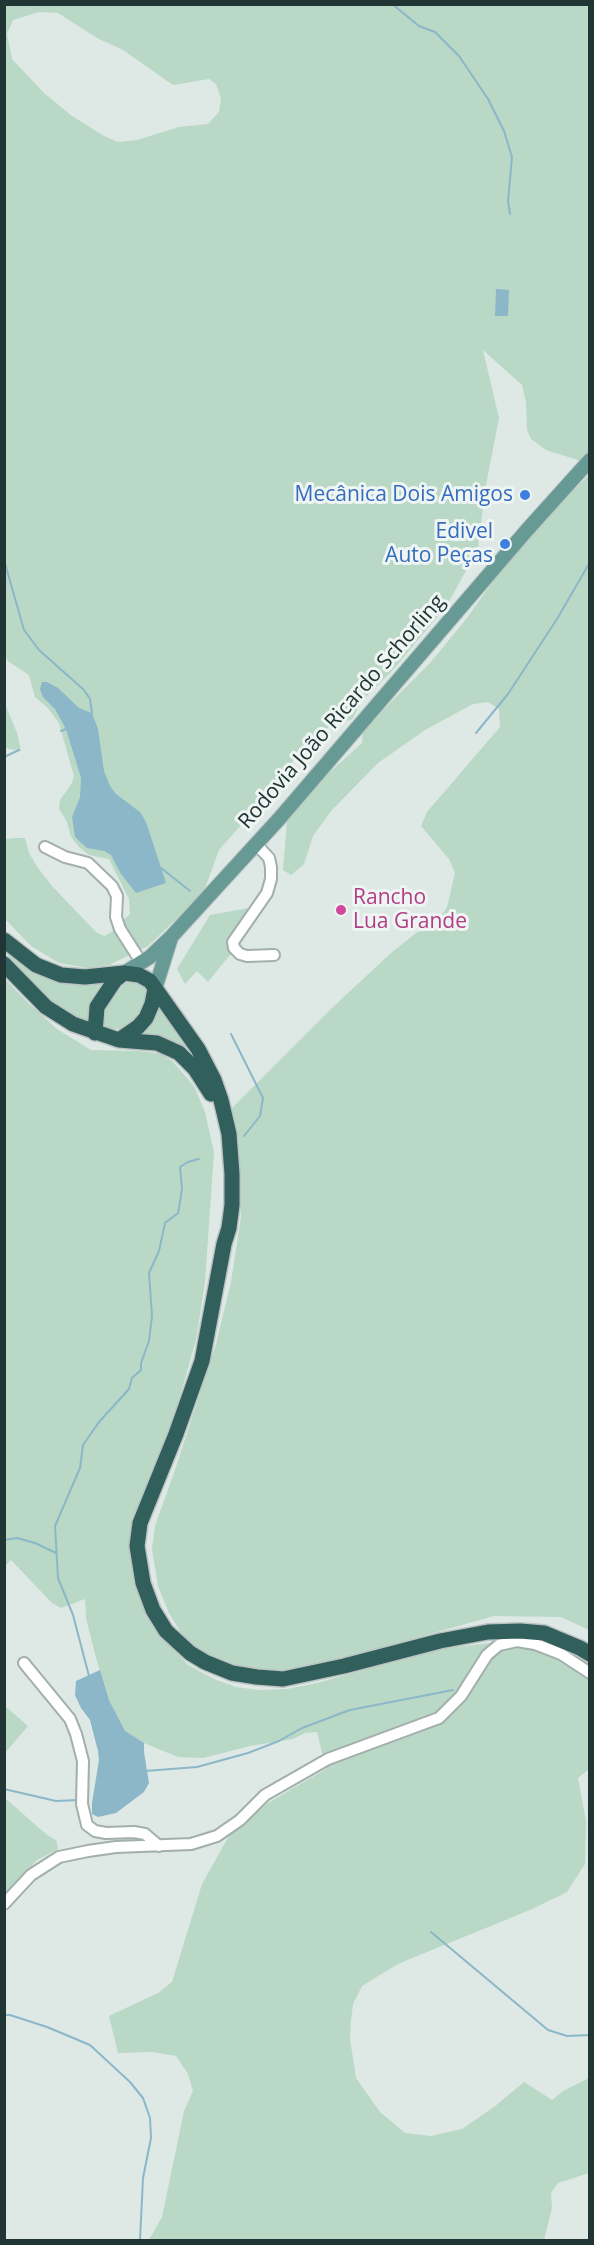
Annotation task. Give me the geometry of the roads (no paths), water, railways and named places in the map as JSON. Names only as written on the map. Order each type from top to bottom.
[{"type":"highway","points":[[4,940],[36,965],[61,975],[85,977],[124,973],[139,975],[150,981],[198,1049],[214,1080],[229,1134],[232,1205],[202,1361],[176,1434],[140,1523],[137,1546],[143,1583],[153,1611],[166,1631],[190,1653],[205,1662],[232,1672],[283,1679],[440,1641],[488,1632],[520,1631],[544,1634],[590,1654]]},
{"type":"highway","points":[[4,964],[46,1007],[73,1024],[118,1040],[157,1043],[178,1053],[195,1069],[209,1089],[216,1105],[225,1157],[224,1244]]},
{"type":"highway","points":[[95,1033],[97,1007],[115,980],[124,973]]},
{"type":"highway","points":[[118,1040],[138,1027],[146,1018],[155,989]]},
{"type":"main road","name":"Rodovia João Ricardo Schorling","points":[[124,973],[172,936],[256,844],[590,460]]},
{"type":"main road","name":"Rodovia João Ricardo Schorling","points":[[155,989],[172,936]]},
{"type":"street","points":[[256,844],[269,858],[271,879],[267,893],[233,942],[234,948],[240,954],[274,955]]},
{"type":"street","points":[[45,847],[65,857],[88,863],[112,886],[117,896],[116,918],[120,929],[141,962]]},
{"type":"street","points":[[6,1905],[31,1875],[59,1857],[116,1847],[191,1844],[217,1836],[240,1820],[265,1796],[328,1759],[439,1718],[461,1696],[487,1655],[499,1645],[517,1641],[535,1644],[561,1654],[590,1672]]},
{"type":"street","points":[[24,1663],[69,1719],[76,1734],[83,1761],[82,1804],[87,1825],[95,1831],[106,1833],[145,1834],[159,1846]]},
{"type":"water","points":[[496,289],[509,290],[508,316],[495,316]]},
{"type":"water","points":[[42,682],[58,688],[79,708],[92,713],[98,729],[104,771],[110,786],[116,794],[140,812],[146,822],[166,883],[136,893],[121,874],[111,855],[104,851],[87,848],[75,837],[72,817],[80,797],[81,778],[66,729],[55,709],[43,697],[40,689]]},
{"type":"water","points":[[100,1670],[109,1700],[125,1731],[144,1743],[149,1783],[144,1792],[116,1813],[98,1817],[92,1814],[92,1803],[99,1760],[98,1751],[90,1720],[75,1695],[76,1681]]},
{"type":"waterway","points":[[392,4],[419,26],[435,32],[459,56],[488,99],[504,131],[512,157],[508,201],[510,214]]},
{"type":"waterway","points":[[4,560],[24,630],[39,650],[84,690],[90,699],[92,713]]},
{"type":"waterway","points":[[476,733],[508,694],[557,619],[590,562]]},
{"type":"waterway","points":[[61,731],[69,728]]},
{"type":"waterway","points":[[4,757],[19,750]]},
{"type":"waterway","points":[[161,868],[190,891]]},
{"type":"waterway","points":[[251,950],[266,950]]},
{"type":"waterway","points":[[231,1034],[263,1098],[260,1116],[244,1136]]},
{"type":"waterway","points":[[89,1676],[73,1615],[58,1578],[55,1526],[80,1468],[83,1445],[99,1422],[129,1389],[132,1378],[141,1370],[141,1363],[149,1341],[152,1316],[149,1273],[159,1251],[165,1223],[178,1213],[182,1189],[180,1167],[199,1159]]},
{"type":"waterway","points":[[4,1540],[17,1538],[56,1553]]},
{"type":"waterway","points":[[145,1771],[197,1767],[248,1753],[279,1741],[302,1728],[350,1710],[453,1690]]},
{"type":"waterway","points":[[4,1789],[56,1801],[78,1800]]},
{"type":"waterway","points":[[431,1932],[548,2030],[567,2036],[590,2035]]},
{"type":"waterway","points":[[4,2015],[47,2027],[90,2045],[130,2082],[143,2098],[150,2118],[151,2138],[143,2178],[140,2240]]},
{"type":"place","name":"Mecânica Dois Amigos","points":[[525,495]]},
{"type":"place","name":"Edivel Auto Peças","points":[[505,544]]},
{"type":"place","name":"Rancho Lua Grande","points":[[341,910]]}]
